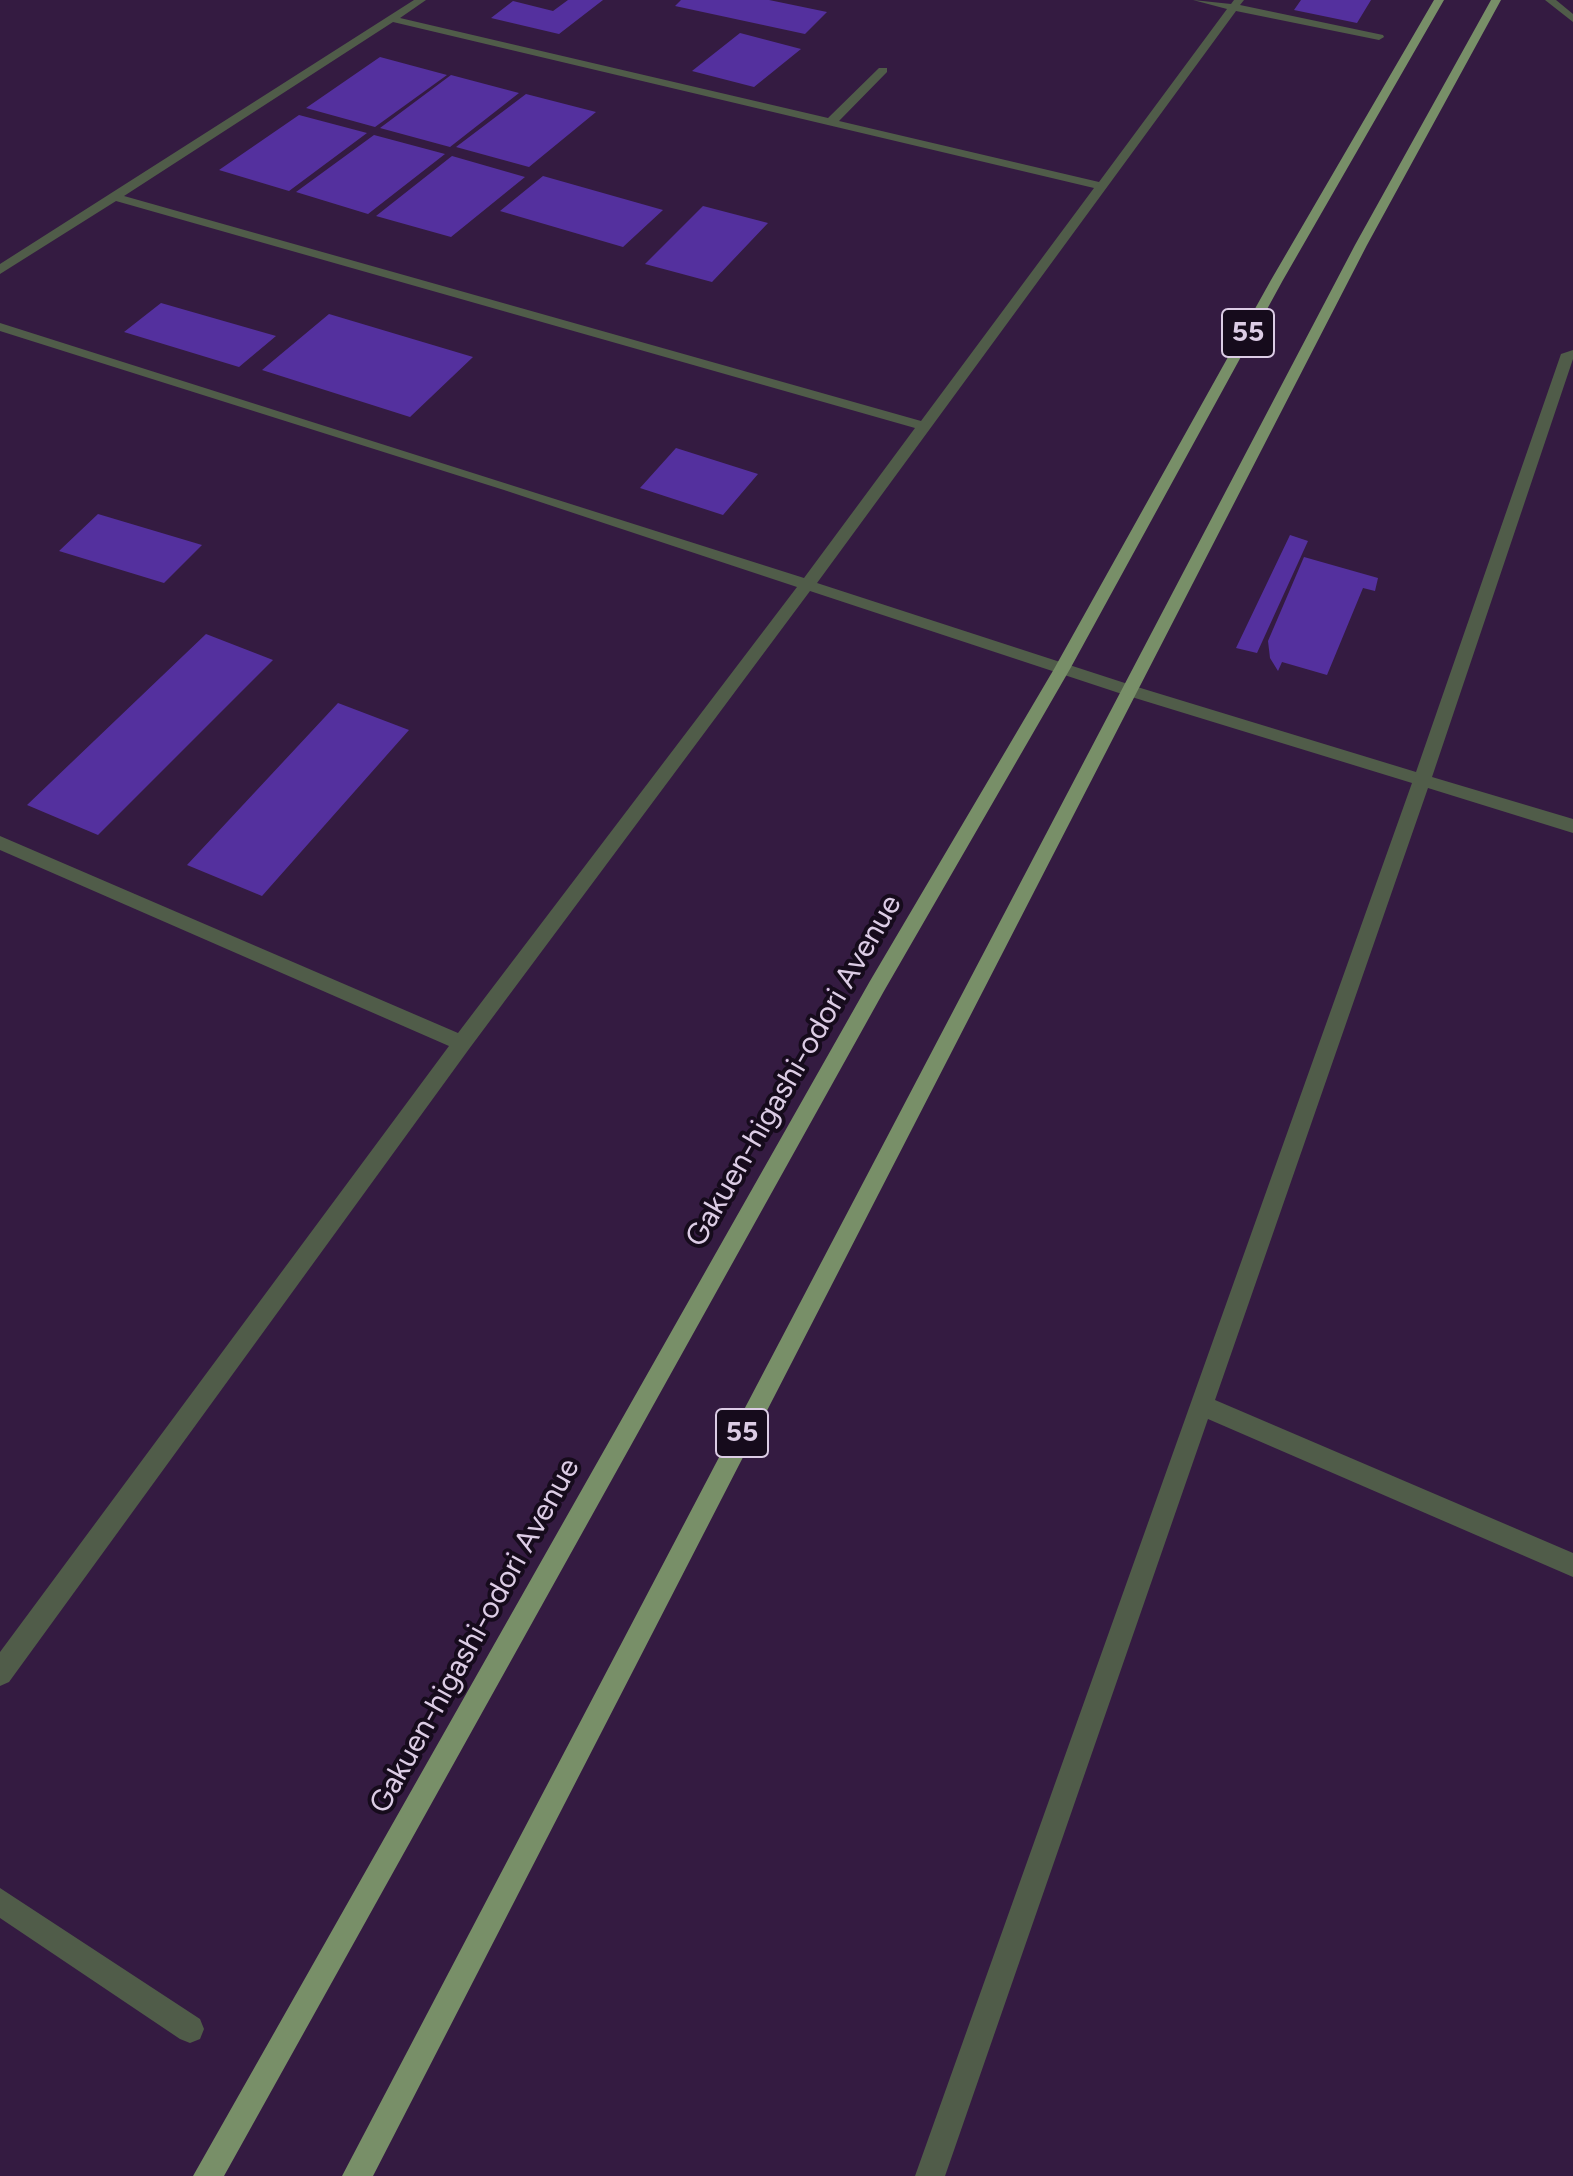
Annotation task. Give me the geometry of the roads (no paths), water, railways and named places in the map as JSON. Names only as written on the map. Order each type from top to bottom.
[{"type":"main road","name":"Gakuen-higashi-odori Avenue","points":[[208,2176],[877,986],[1062,669],[1277,280],[1439,0]]},
{"type":"main road","name":"55","points":[[357,2176],[1128,690],[1361,245],[1496,0]]},
{"type":"street","points":[[0,270],[421,0]]},
{"type":"street","points":[[1198,0],[1236,4],[1379,37]]},
{"type":"street","points":[[1550,0],[1573,19]]},
{"type":"street","points":[[0,1673],[462,1043],[807,585],[1236,4]]},
{"type":"street","points":[[392,19],[1102,186]]},
{"type":"street","points":[[831,122],[883,70]]},
{"type":"street","points":[[114,197],[924,426]]},
{"type":"street","points":[[0,327],[509,487],[1128,690],[1573,826]]},
{"type":"street","points":[[930,2176],[1571,349]]},
{"type":"street","points":[[0,843],[462,1043]]},
{"type":"street","points":[[1201,1405],[1573,1565]]},
{"type":"street","points":[[0,1902],[190,2029]]}]
